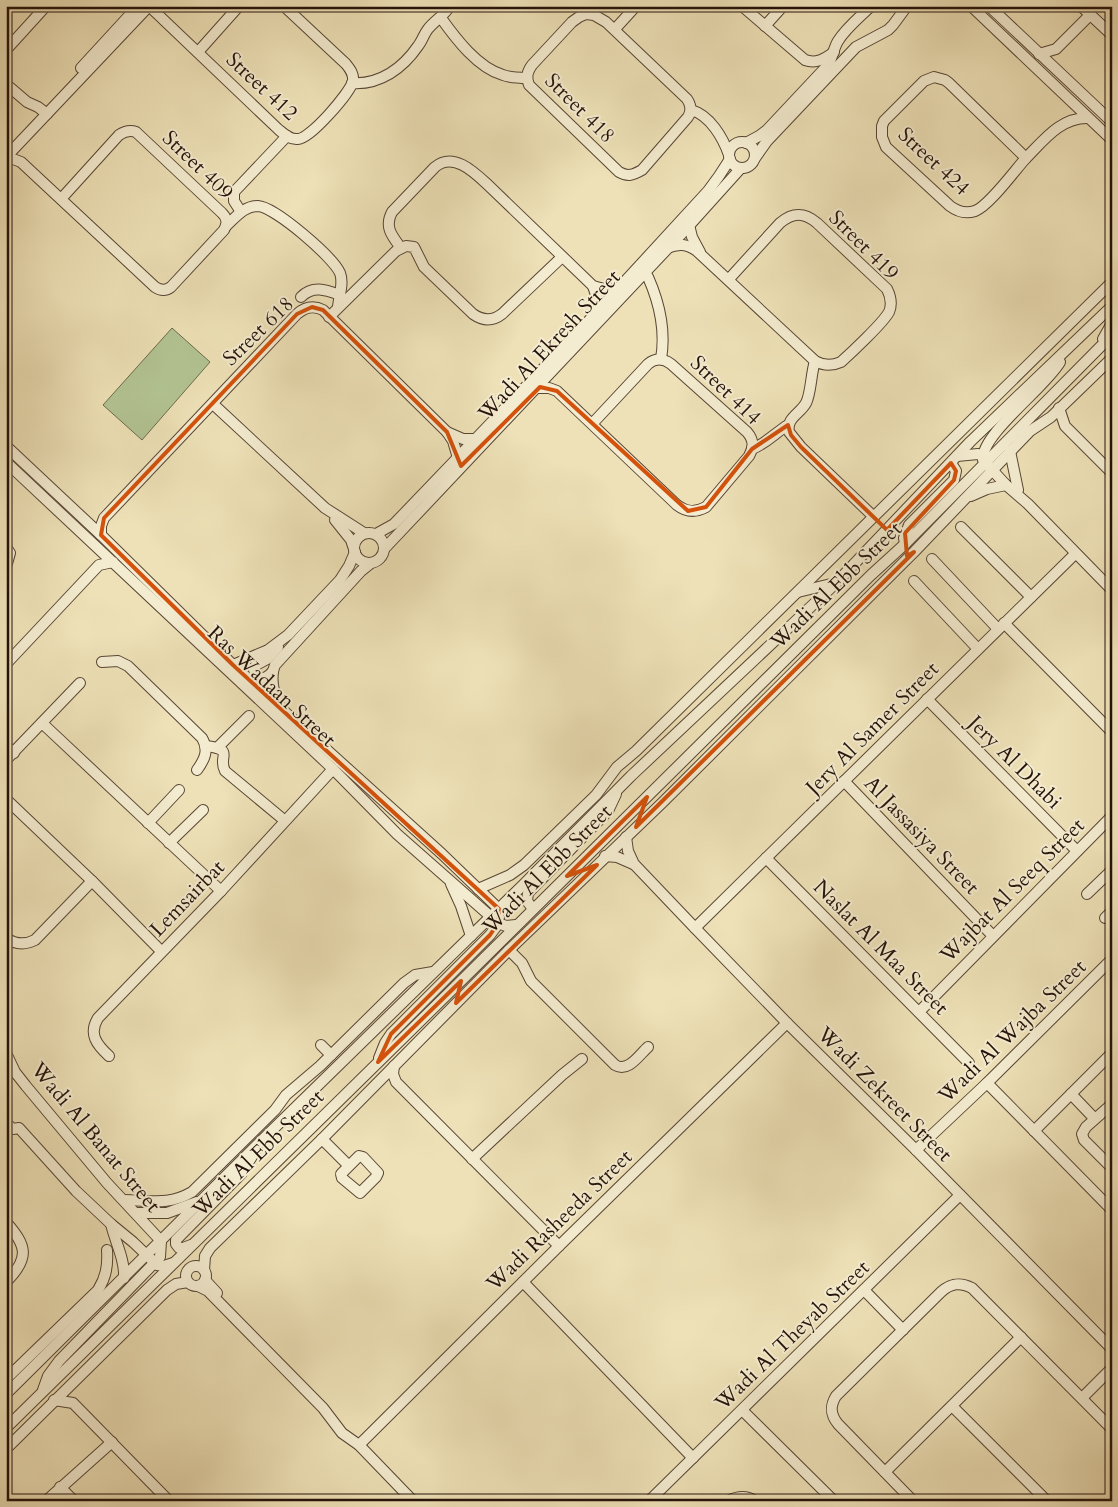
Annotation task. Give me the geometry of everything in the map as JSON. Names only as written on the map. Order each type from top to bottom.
[{"type":"street","points":[[6,50],[43,12],[46,6]]},
{"type":"street","points":[[41,116],[138,6]]},
{"type":"street","points":[[21,162],[6,158],[12,146],[149,6]]},
{"type":"street","name":"Street 412","points":[[149,6],[287,136],[297,140],[309,135],[318,127],[347,92],[352,83]]},
{"type":"street","name":"Street 412","points":[[198,52],[239,6]]},
{"type":"street","points":[[284,6],[349,68],[353,78],[352,83],[371,83],[386,76],[407,59],[429,28],[441,18],[450,6]]},
{"type":"street","points":[[614,29],[636,6]]},
{"type":"street","points":[[742,6],[805,60],[810,62],[820,60],[834,52]]},
{"type":"street","points":[[765,26],[783,6]]},
{"type":"street","points":[[871,6],[840,38],[827,66],[766,130],[759,136],[732,147],[729,157],[734,165],[741,168],[752,165],[767,141],[852,52],[861,43],[888,30],[906,6]]},
{"type":"street","points":[[971,6],[1111,139]]},
{"type":"street","points":[[989,6],[1112,122]]},
{"type":"street","points":[[1081,6],[1112,36]]},
{"type":"street","name":"Street 418","points":[[586,14],[601,17],[614,29],[687,99],[691,110],[688,117],[642,170],[635,174],[624,175],[619,172],[533,91],[528,85],[526,78],[532,65],[579,17],[586,14]]},
{"type":"street","points":[[1039,54],[1056,49],[1090,15]]},
{"type":"street","points":[[441,18],[464,47],[491,70],[502,75],[526,78]]},
{"type":"street","points":[[1053,67],[1056,49]]},
{"type":"street","name":"Street 424","points":[[1026,158],[949,83],[940,78],[929,78],[924,81],[888,117],[882,126],[882,137],[886,147],[950,206],[967,213],[980,208],[1054,130],[1068,122],[1087,118]]},
{"type":"street","points":[[6,84],[41,116]]},
{"type":"street","points":[[1068,122],[1073,112],[1073,104]]},
{"type":"street","name":"Street 418","points":[[691,110],[702,115],[719,133],[729,157]]},
{"type":"street","name":"Street 409","points":[[21,162],[155,288],[162,290],[171,287],[226,226],[226,219],[222,213],[133,131],[119,134],[61,199]]},
{"type":"street","name":"Street 418","points":[[719,133],[742,143]]},
{"type":"street","points":[[241,212],[233,198],[235,190],[287,136]]},
{"type":"street","points":[[742,143],[754,150],[755,158]]},
{"type":"street","points":[[12,146],[21,162]]},
{"type":"street","name":"Wadi Al Ekresh Street","points":[[376,534],[394,524],[598,310],[708,191],[720,176],[729,157]]},
{"type":"street","points":[[401,248],[389,232],[389,216],[434,167],[443,162],[452,161],[476,174],[593,286],[602,290],[618,288]]},
{"type":"street","name":"Wadi Al Ekresh Street","points":[[385,548],[741,168]]},
{"type":"street","points":[[226,226],[246,209],[257,206],[270,210],[307,237],[338,270],[341,279],[338,307]]},
{"type":"street","name":"Street 419","points":[[729,279],[780,223],[788,216],[795,214],[808,216],[887,289],[890,295],[890,307],[885,317],[841,362],[828,366],[815,361]]},
{"type":"street","points":[[689,225],[702,255]]},
{"type":"street","points":[[667,248],[673,245],[686,245],[702,255],[815,361],[810,377],[807,400],[802,408],[788,425],[767,442],[752,449]]},
{"type":"street","points":[[329,317],[392,254],[406,246],[414,247],[424,267],[473,314],[488,320],[502,314],[562,257]]},
{"type":"street","points":[[648,277],[662,318],[663,343],[661,359]]},
{"type":"street","name":"Wadi Al Ebb Street","points":[[478,889],[510,875],[530,860],[596,795],[617,766],[636,751],[1112,282]]},
{"type":"street","points":[[593,286],[598,310]]},
{"type":"street","points":[[301,297],[311,290],[320,289],[340,295]]},
{"type":"street","name":"Wadi Al Ebb Street","points":[[498,909],[631,776],[836,583],[954,459],[1112,306]]},
{"type":"street","name":"Street 618","points":[[88,523],[96,523],[104,518],[300,311],[308,308],[315,307],[323,310],[447,432],[453,441],[458,458]]},
{"type":"street","points":[[1099,347],[1112,323]]},
{"type":"street","name":"Wadi Al Ebb Street","points":[[6,1428],[278,1162],[871,575],[988,463],[1112,335]]},
{"type":"street","points":[[199,1279],[207,1252],[230,1228],[379,1082],[509,950],[914,552],[964,499],[988,463],[992,436],[1051,376],[1064,354]]},
{"type":"street","points":[[988,463],[1010,451],[1032,429],[1048,420],[1112,358]]},
{"type":"street","name":"Street 414","points":[[550,372],[557,391],[677,505],[688,511],[700,510],[706,507],[749,456],[752,449],[751,438],[747,432],[671,364],[661,359],[648,364],[592,424]]},
{"type":"street","points":[[1068,400],[1072,375]]},
{"type":"street","points":[[536,388],[557,391]]},
{"type":"street","points":[[212,404],[325,508],[346,532],[363,561],[371,563]]},
{"type":"street","points":[[1059,408],[1065,426]]},
{"type":"street","points":[[1048,420],[1065,426],[1112,473]]},
{"type":"street","points":[[788,425],[791,436],[801,447],[874,517]]},
{"type":"street","name":"Street 618","points":[[447,432],[463,439],[475,440]]},
{"type":"street","name":"Ras Wadaan Street","points":[[6,446],[101,535],[233,665],[442,854],[498,909]]},
{"type":"street","points":[[1010,451],[1018,490]]},
{"type":"street","points":[[905,544],[904,538],[909,525],[954,480],[956,470],[954,459],[972,454],[988,463],[1025,497],[1028,504]]},
{"type":"street","name":"Ras Wadaan Street","points":[[6,462],[333,769],[384,822],[494,920]]},
{"type":"street","points":[[988,463],[1006,485],[1028,504],[1112,590]]},
{"type":"street","points":[[964,499],[987,489],[1006,485]]},
{"type":"street","points":[[325,508],[364,534],[376,534],[382,540],[385,548],[382,556],[361,571],[280,657],[267,676],[258,677],[254,670],[256,665],[270,656],[340,580],[349,566],[358,538],[364,534]]},
{"type":"street","points":[[101,535],[101,526],[104,518]]},
{"type":"street","points":[[961,527],[1031,597]]},
{"type":"street","points":[[6,547],[10,553],[6,568]]},
{"type":"street","points":[[99,565],[100,549]]},
{"type":"street","points":[[871,575],[914,552]]},
{"type":"street","name":"Jery Al Samer Street","points":[[695,928],[1076,554]]},
{"type":"street","points":[[932,558],[1112,732]]},
{"type":"street","points":[[6,664],[99,565],[113,562]]},
{"type":"street","points":[[914,581],[978,649]]},
{"type":"street","points":[[798,592],[836,583]]},
{"type":"street","points":[[233,665],[268,650],[288,635]]},
{"type":"street","points":[[102,662],[118,661],[128,666],[202,738],[206,746],[205,759],[197,770]]},
{"type":"street","points":[[272,670],[274,693],[284,712]]},
{"type":"street","points":[[6,760],[10,749],[42,722],[80,683]]},
{"type":"street","name":"Jery Al Dhabi","points":[[927,699],[1077,851]]},
{"type":"street","points":[[217,748],[249,716]]},
{"type":"street","points":[[42,722],[220,891]]},
{"type":"street","points":[[206,746],[217,748],[224,753],[222,766],[225,771],[284,820]]},
{"type":"street","name":"Lemsairbat","points":[[109,1056],[95,1042],[94,1023],[333,769]]},
{"type":"street","points":[[603,786],[631,776]]},
{"type":"street","name":"Al Jassasiya Street","points":[[844,781],[993,936]]},
{"type":"street","points":[[148,823],[179,790]]},
{"type":"street","points":[[533,909],[527,901],[528,894],[608,811],[617,791]]},
{"type":"street","points":[[636,827],[647,797]]},
{"type":"street","points":[[6,799],[92,881],[161,951]]},
{"type":"street","points":[[169,843],[203,810]]},
{"type":"street","name":"Wajbat Al Seeq Street","points":[[919,1012],[1112,816]]},
{"type":"street","name":"Wadi Zekreet Street","points":[[626,837],[628,851],[634,864]]},
{"type":"street","name":"Wadi Zekreet Street","points":[[605,856],[623,858],[634,864],[787,1023],[916,1150],[1112,1349]]},
{"type":"street","name":"Naslat Al Maa Street","points":[[766,858],[969,1063]]},
{"type":"street","points":[[523,885],[530,860]]},
{"type":"street","points":[[567,876],[597,865]]},
{"type":"street","points":[[1087,894],[1112,870]]},
{"type":"street","points":[[448,879],[458,899],[471,936]]},
{"type":"street","points":[[6,938],[18,944],[35,940],[92,881]]},
{"type":"street","points":[[378,1062],[391,1034],[490,935],[498,909]]},
{"type":"street","points":[[494,920],[506,926],[516,925]]},
{"type":"street","name":"Wadi Al Ebb Street","points":[[6,1394],[434,971],[471,936],[494,920]]},
{"type":"street","points":[[509,950],[522,963],[531,980],[615,1065],[623,1068],[629,1065],[648,1047]]},
{"type":"street","name":"Wadi Al Wajba Street","points":[[916,1150],[988,1083],[1112,959]]},
{"type":"street","points":[[124,1200],[171,1202],[192,1192],[275,1110],[286,1095],[331,1055],[407,980],[415,975],[434,971]]},
{"type":"street","points":[[456,1003],[461,981]]},
{"type":"street","name":"Wadi Rasheeda Street","points":[[359,1445],[787,1023]]},
{"type":"street","points":[[321,1045],[331,1055]]},
{"type":"street","name":"Wadi Al Banat Street","points":[[6,1053],[15,1072],[26,1086],[107,1184],[124,1200],[161,1242]]},
{"type":"street","points":[[1034,1130],[1112,1053]]},
{"type":"street","points":[[472,1159],[562,1074],[582,1059]]},
{"type":"street","points":[[394,1066],[393,1074],[396,1082],[559,1246]]},
{"type":"street","points":[[302,1101],[308,1076]]},
{"type":"street","points":[[379,1082],[396,1082]]},
{"type":"street","points":[[988,1083],[1112,1210]]},
{"type":"street","points":[[1071,1094],[1094,1118]]},
{"type":"street","points":[[1112,1104],[1094,1118],[1084,1129],[1082,1137],[1112,1168]]},
{"type":"street","name":"Wadi Al Banat Street","points":[[6,1123],[13,1129],[19,1128],[76,1191],[155,1263]]},
{"type":"street","points":[[322,1138],[348,1166]]},
{"type":"street","points":[[192,1245],[179,1248],[176,1240],[241,1174],[253,1157],[258,1144]]},
{"type":"street","points":[[278,1162],[310,1149]]},
{"type":"street","name":"Wadi Al Theyab Street","points":[[649,1501],[960,1196]]},
{"type":"street","points":[[136,1213],[174,1211],[203,1200]]},
{"type":"street","points":[[230,1228],[237,1201]]},
{"type":"street","points":[[6,1222],[20,1238],[24,1254],[18,1269],[6,1282]]},
{"type":"street","points":[[111,1224],[114,1240],[122,1259],[124,1278]]},
{"type":"street","points":[[43,1392],[48,1376],[59,1361],[155,1263],[161,1253],[161,1242]]},
{"type":"street","points":[[6,1379],[98,1290],[107,1268],[107,1250]]},
{"type":"street","points":[[155,1263],[164,1266],[174,1262]]},
{"type":"street","points":[[6,1449],[167,1290],[176,1284],[199,1279]]},
{"type":"street","points":[[199,1279],[221,1298],[322,1400],[359,1445],[413,1501]]},
{"type":"street","points":[[523,1282],[693,1458]]},
{"type":"street","points":[[913,1501],[833,1418],[832,1403],[836,1396],[946,1287],[959,1283],[972,1288],[1112,1429]]},
{"type":"street","points":[[864,1290],[903,1330]]},
{"type":"street","points":[[885,1472],[1021,1336]]},
{"type":"street","points":[[1082,1398],[1112,1368]]},
{"type":"street","points":[[73,1403],[74,1381]]},
{"type":"street","points":[[54,1400],[73,1403],[169,1501]]},
{"type":"street","points":[[952,1406],[1047,1501]]},
{"type":"street","points":[[742,1410],[834,1501]]},
{"type":"street","points":[[46,1501],[112,1442]]},
{"type":"street","points":[[60,1487],[74,1501]]},
{"type":"street","points":[[728,1501],[740,1496],[756,1501]]},
{"type":"highlighted area","points":[[312,307],[323,310],[447,432],[461,466],[540,387],[557,391],[688,511],[706,507],[752,449],[788,425],[791,435],[801,447],[887,530],[951,463],[956,471],[954,480],[905,533],[907,556],[914,552],[636,827],[647,797],[567,876],[597,865],[456,1003],[461,981],[378,1062],[391,1034],[490,935],[498,923],[499,909],[233,665],[101,535],[104,518],[297,314]]},
{"type":"green space","points":[[172,328],[210,362],[142,440],[103,405]]}]
